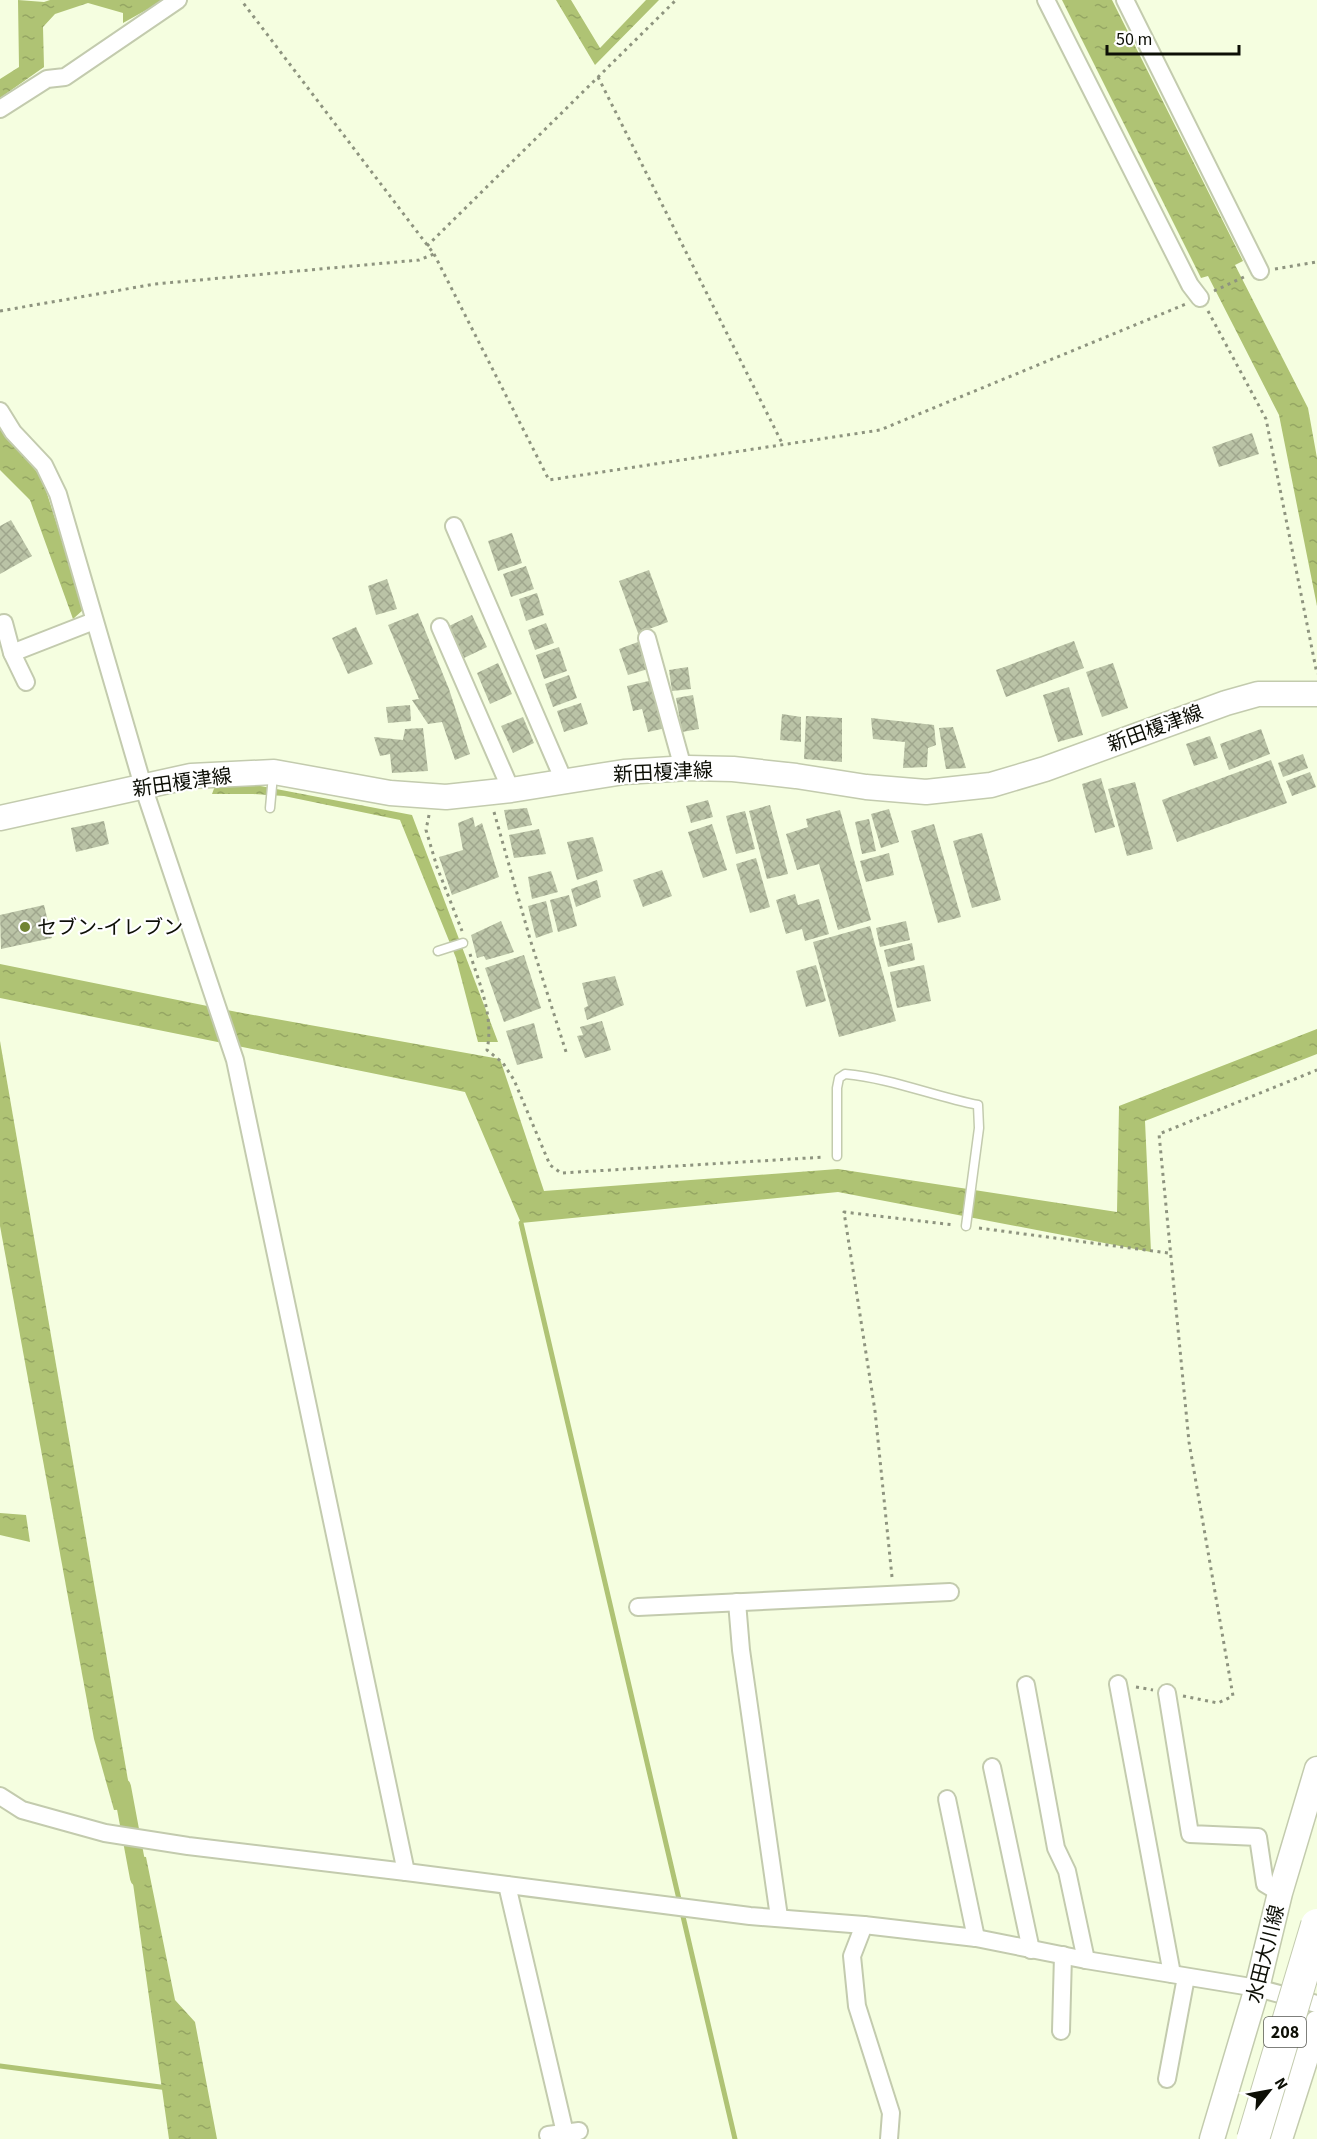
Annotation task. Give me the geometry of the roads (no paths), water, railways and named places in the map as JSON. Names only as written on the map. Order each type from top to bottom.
[{"type":"highway","name":"208","points":[[1253,2139],[1317,1925]]},
{"type":"highway","name":"208","points":[[1264,2139],[1317,1962]]},
{"type":"main road","name":"新田榎津線","points":[[0,818],[191,776],[274,772],[390,793],[446,797],[624,772],[683,768],[796,776],[866,787],[926,792],[991,785],[1045,769],[1226,703],[1258,694],[1317,694]]},
{"type":"main road","name":"水田大川線","points":[[1212,2139],[1257,1988],[1280,1893],[1317,1769]]},
{"type":"main road","points":[[1280,2139],[1317,2023]]},
{"type":"street","points":[[0,109],[47,79],[65,77],[178,0]]},
{"type":"street","points":[[1046,0],[1190,285],[1206,295]]},
{"type":"street","points":[[1125,0],[1253,274]]},
{"type":"street","points":[[0,411],[13,432],[44,465],[58,494],[143,786],[231,1048],[406,1872]]},
{"type":"street","points":[[454,525],[564,781]]},
{"type":"street","points":[[12,653],[94,621]]},
{"type":"street","points":[[4,623],[12,653],[26,682]]},
{"type":"street","points":[[440,627],[500,791]]},
{"type":"street","points":[[647,638],[683,768]]},
{"type":"street","points":[[639,1607],[950,1592]]},
{"type":"street","points":[[737,1602],[741,1650],[779,1917]]},
{"type":"street","points":[[1118,1683],[1179,1976],[1167,2079]]},
{"type":"street","points":[[1026,1685],[1056,1848],[1067,1871],[1086,1960]]},
{"type":"street","points":[[1167,1693],[1190,1834],[1258,1837],[1265,1884],[1280,1893]]},
{"type":"street","points":[[992,1767],[1031,1950]]},
{"type":"street","points":[[0,1796],[22,1810],[105,1833],[147,1840],[750,1916],[864,1925],[976,1938],[1086,1960],[1257,1988],[1317,2004]]},
{"type":"street","points":[[947,1798],[976,1938]]},
{"type":"street","points":[[507,1885],[572,2132],[548,2135]]},
{"type":"street","points":[[864,1925],[852,1956],[857,2007],[891,2113],[889,2139]]},
{"type":"street","points":[[1061,2031],[1063,1955]]},
{"type":"lane","points":[[270,808],[274,772]]},
{"type":"lane","points":[[438,951],[463,943]]},
{"type":"lane","points":[[837,1156],[837,1088],[839,1078],[845,1074],[978,1105],[979,1128],[966,1227]]},
{"type":"water","points":[[18,0],[44,2],[50,0],[164,0],[123,23],[123,13],[88,3],[55,14],[43,27],[44,67],[0,98],[0,79],[19,67]]},
{"type":"water","points":[[556,0],[571,0],[600,48],[646,0],[659,0],[595,65]]},
{"type":"water","points":[[1062,0],[1112,0],[1243,261],[1235,265],[1308,408],[1317,458],[1317,606],[1279,415],[1208,276],[1201,278]]},
{"type":"water","points":[[0,428],[42,478],[84,609],[73,619],[30,500],[0,470]]},
{"type":"water","points":[[250,784],[412,815],[498,1042],[478,1042],[456,958],[400,820],[284,796],[212,794],[215,786]]},
{"type":"water","points":[[0,964],[237,1012],[500,1059],[544,1191],[838,1169],[1117,1212],[1119,1106],[1317,1029],[1317,1054],[1145,1121],[1151,1252],[838,1192],[521,1223],[465,1092],[0,998]]},
{"type":"water","points":[[0,1041],[133,1809],[114,1810],[94,1739],[0,1226]]},
{"type":"water","points":[[0,1513],[26,1515],[30,1542],[0,1535]]},
{"type":"water","points":[[129,1855],[146,1857],[175,2000],[195,2022],[217,2139],[169,2139]]},
{"type":"waterway","points":[[521,1223],[735,2139]]},
{"type":"waterway","points":[[122,1787],[139,1878]]},
{"type":"waterway","points":[[0,2066],[168,2088]]},
{"type":"place","name":"セブン-イレブン","points":[[25,927]]}]
